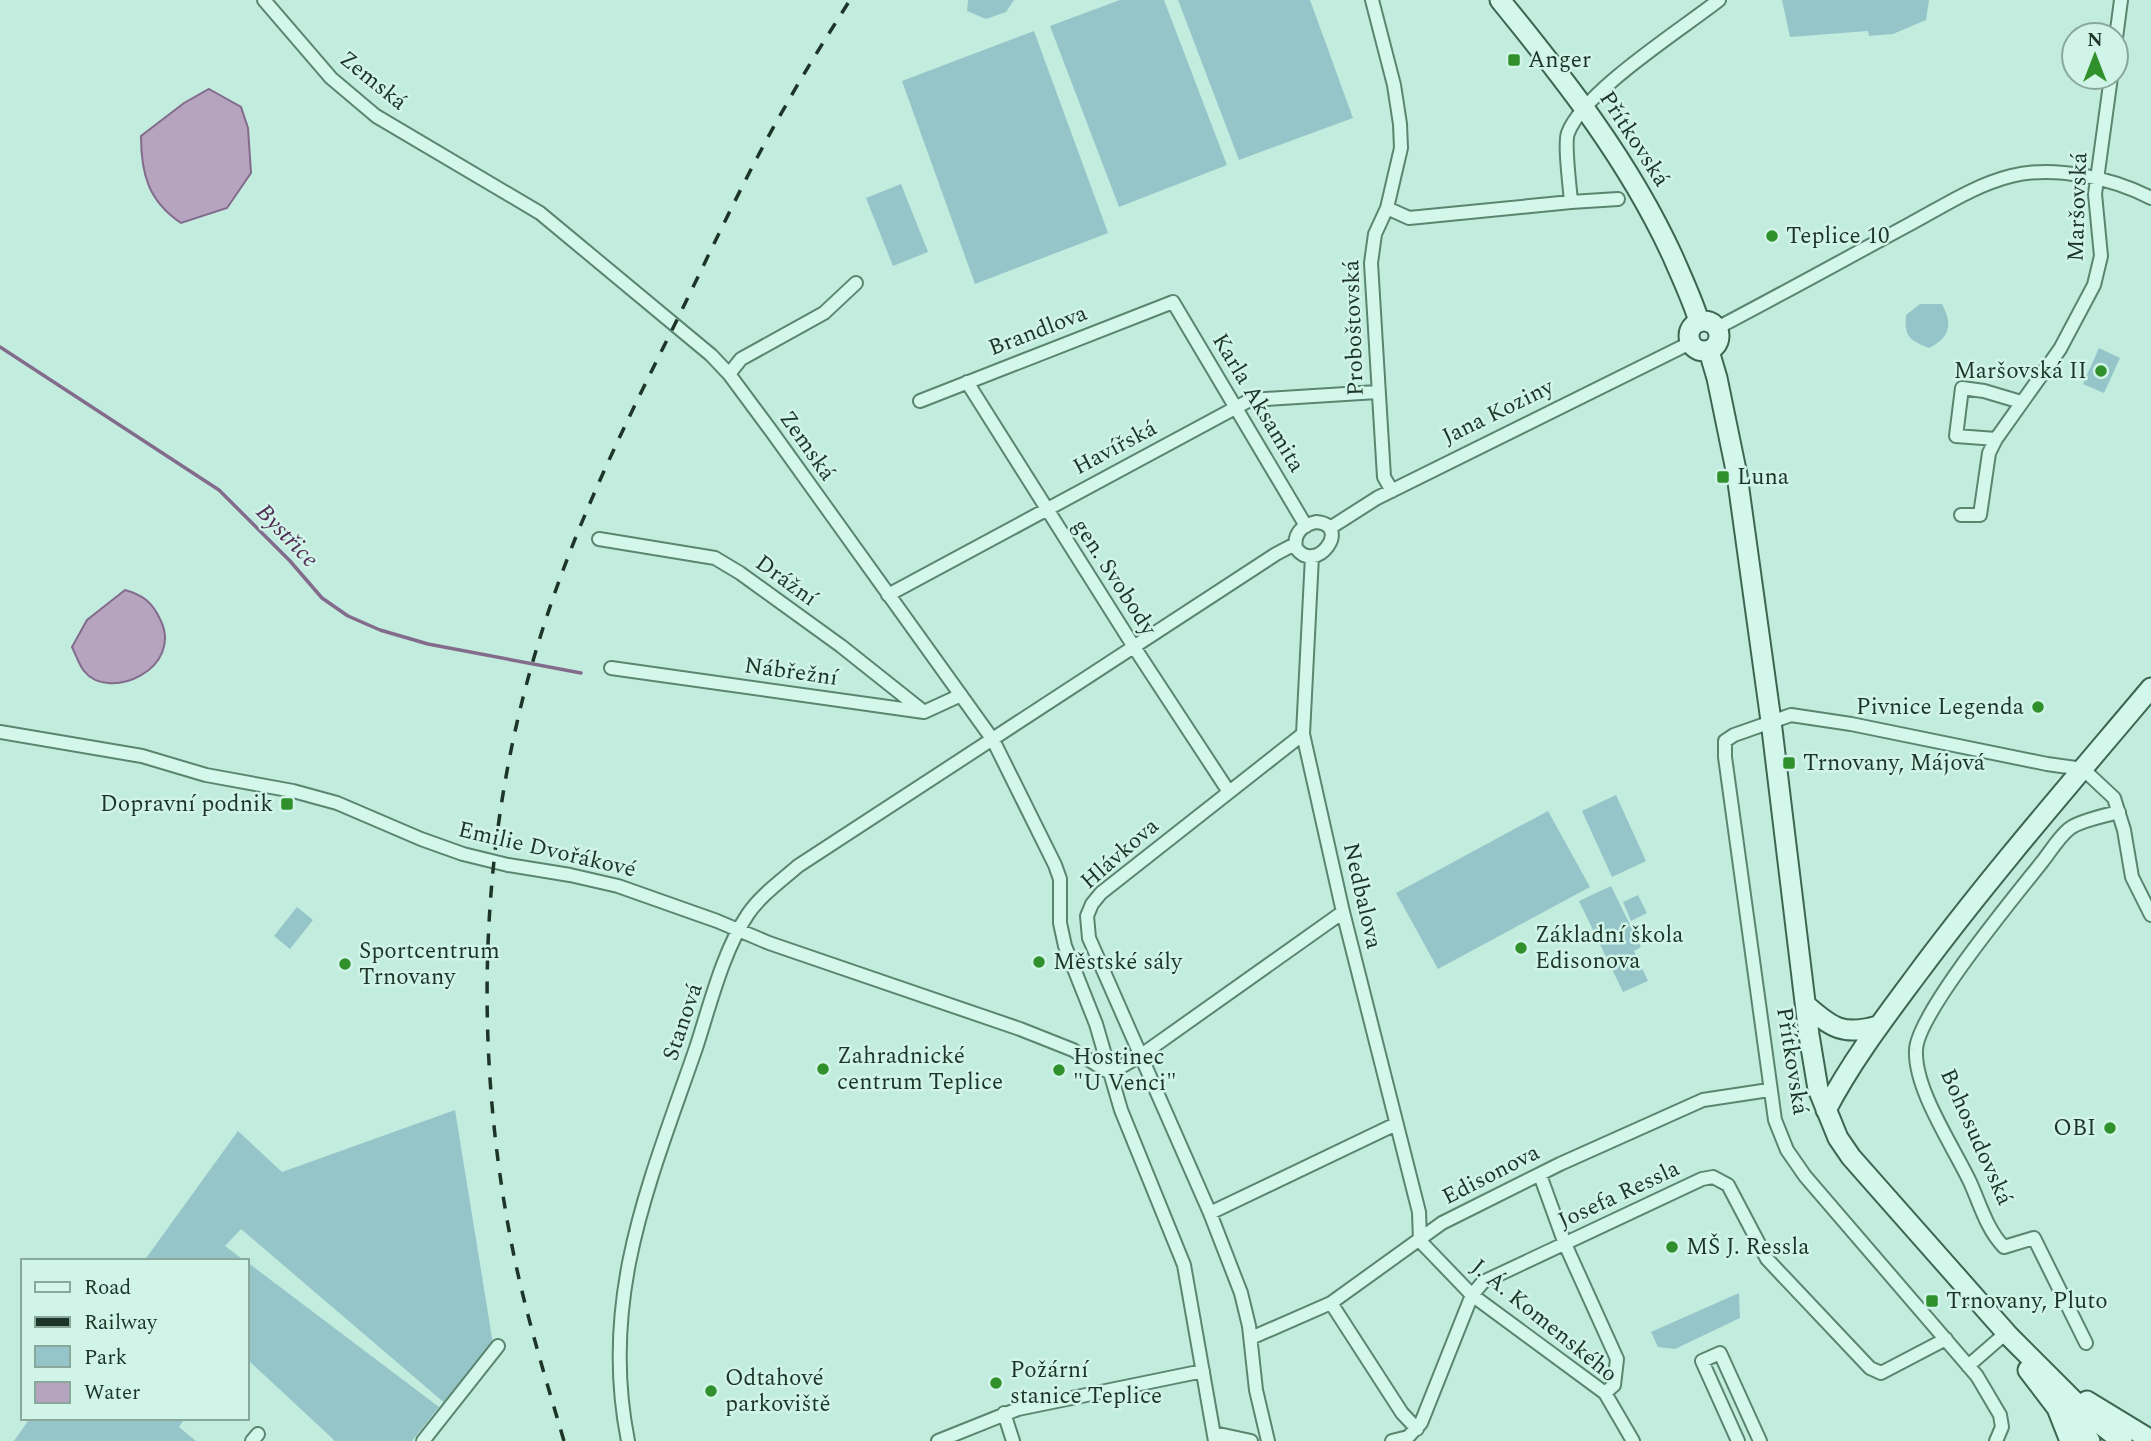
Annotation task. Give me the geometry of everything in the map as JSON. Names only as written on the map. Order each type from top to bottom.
[{"type":"street","name":"Zemská","points":[[264,0],[331,78],[376,116],[540,213],[669,318],[729,374],[993,740],[1059,873],[1063,938],[1096,1024],[1121,1110],[1184,1265],[1214,1437]]},
{"type":"street","name":"Proboštovská","points":[[1372,0],[1394,85],[1401,148],[1387,208],[1375,234],[1371,263],[1384,477],[1392,491]]},
{"type":"street","name":"Přítkovská","points":[[1500,0],[1584,106],[1617,153],[1657,223],[1691,298],[1708,325]]},
{"type":"street","points":[[1571,202],[1567,135],[1584,106],[1719,0]]},
{"type":"street","points":[[2118,21],[2121,0]]},
{"type":"street","name":"Maršovská","points":[[1961,515],[1980,515],[1989,453],[2021,402],[2060,349],[2094,285],[2101,256],[2095,194],[2108,91]]},
{"type":"street","points":[[1708,325],[1719,337],[1717,343],[1709,351],[1698,351],[1690,343],[1690,328],[1708,325],[1983,186],[2013,175],[2061,172],[2098,178],[2123,185],[2151,198]]},
{"type":"street","points":[[1387,208],[1409,218],[1618,199]]},
{"type":"street","points":[[729,374],[741,359],[824,313],[856,283]]},
{"type":"street","name":"Brandlova","points":[[920,401],[1172,302]]},
{"type":"street","name":"Karla Aksamita","points":[[1172,302],[1306,526]]},
{"type":"street","name":"Jana Koziny","points":[[1329,528],[1364,505],[1690,343]]},
{"type":"street","name":"Přítkovská","points":[[1709,351],[1737,475],[1772,721],[1818,1089],[1838,1138],[1851,1157],[2010,1337],[2069,1410],[2090,1441]]},
{"type":"street","name":"gen. Svobody","points":[[967,382],[1229,792]]},
{"type":"street","points":[[1996,439],[1956,436],[1962,388],[1984,391],[2021,402]]},
{"type":"street","name":"Havířská","points":[[888,595],[1250,400],[1377,392]]},
{"type":"street","points":[[1320,523],[1329,528],[1332,537],[1329,546],[1321,553],[1312,556],[1300,553],[1295,544],[1297,534],[1306,526],[1320,523]]},
{"type":"street","name":"Drážní","points":[[599,539],[715,558],[841,646],[924,712]]},
{"type":"street","points":[[993,740],[1295,544]]},
{"type":"street","name":"Nedbalova","points":[[1312,556],[1303,734],[1343,912],[1419,1212],[1420,1241]]},
{"type":"street","name":"Nábřežní","points":[[611,668],[924,712]]},
{"type":"street","points":[[1826,1110],[1878,1026],[1942,940],[2151,688]]},
{"type":"street","points":[[924,712],[961,695]]},
{"type":"street","points":[[1772,721],[1791,715],[1851,723],[1880,731],[2083,769],[2114,798],[2132,877],[2151,915]]},
{"type":"street","name":"Přítkovská","points":[[1772,721],[1725,741],[1725,757],[1775,1120],[1787,1150],[1805,1176],[1977,1376],[1997,1407],[2001,1427],[1996,1441]]},
{"type":"street","name":"Emilie Dvořákové","points":[[0,732],[142,756],[206,775],[312,796],[463,854],[618,886],[769,943],[1020,1029],[1073,1050],[1110,1073]]},
{"type":"street","name":"Hlávkova","points":[[1268,1441],[1256,1390],[1251,1338],[1244,1303],[1210,1213],[1089,938],[1087,916],[1101,893],[1303,734]]},
{"type":"street","name":"Stanová","points":[[628,1441],[620,1392],[618,1343],[634,1236],[666,1132],[738,930],[759,900],[798,866],[993,740]]},
{"type":"street","name":"Bohosudovská","points":[[2086,1343],[2034,1238],[2004,1247],[1994,1238],[1930,1105],[1919,1076],[1916,1051],[1920,1032],[1951,981],[2017,892],[2070,828],[2119,812]]},
{"type":"street","points":[[1110,1073],[1140,1056],[1343,912]]},
{"type":"street","points":[[1806,1005],[1826,1023],[1842,1031],[1860,1031],[1878,1026]]},
{"type":"street","name":"Edisonova","points":[[1251,1338],[1331,1303],[1443,1223],[1560,1164],[1703,1100],[1769,1090]]},
{"type":"street","points":[[1210,1213],[1396,1124]]},
{"type":"street","points":[[1540,1175],[1565,1244],[1617,1359],[1614,1385],[1605,1393]]},
{"type":"street","name":"Josefa Ressla","points":[[1472,1295],[1483,1282],[1702,1179],[1713,1177],[1728,1185],[1767,1259],[1872,1369],[1881,1373],[1946,1339]]},
{"type":"street","name":"J. Á. Komenského","points":[[1420,1241],[1472,1295],[1605,1393],[1633,1441]]},
{"type":"street","points":[[1392,1441],[1408,1437],[1417,1429],[1472,1295]]},
{"type":"street","points":[[1331,1303],[1402,1413],[1417,1429]]},
{"type":"street","points":[[1968,1366],[2010,1337]]},
{"type":"street","points":[[2010,1337],[2085,1399],[2151,1440]]},
{"type":"street","points":[[2010,1337],[2026,1367],[2057,1408],[2070,1441]]},
{"type":"street","name":"Přítkovská","points":[[2010,1337],[2087,1415],[2122,1441]]},
{"type":"street","points":[[423,1441],[498,1346]]},
{"type":"street","points":[[1738,1441],[1702,1362],[1720,1353],[1760,1441]]},
{"type":"street","points":[[938,1441],[1004,1413],[1203,1371]]},
{"type":"street","points":[[1004,1413],[1013,1441]]},
{"type":"street","points":[[1214,1437],[1251,1441]]},
{"type":"green space","points":[[968,0],[1014,0],[1006,12],[986,19],[967,11]]},
{"type":"green space","points":[[1120,0],[1164,0],[1227,165],[1119,207],[1050,26]]},
{"type":"green space","points":[[1178,0],[1310,0],[1353,118],[1239,160]]},
{"type":"green space","points":[[1782,0],[1929,0],[1926,20],[1893,34],[1869,36],[1868,31],[1790,37]]},
{"type":"green space","points":[[1034,31],[1108,233],[975,284],[902,81]]},
{"type":"green space","points":[[901,184],[928,252],[893,266],[866,198]]},
{"type":"green space","points":[[1920,304],[1942,304],[1948,318],[1945,335],[1929,348],[1913,340],[1907,333],[1906,315]]},
{"type":"green space","name":"Maršovská II","points":[[2099,348],[2120,358],[2104,393],[2083,384]]},
{"type":"green space","points":[[1616,795],[1646,861],[1612,877],[1582,811]]},
{"type":"green space","points":[[1548,811],[1590,887],[1438,969],[1396,893]]},
{"type":"green space","points":[[1611,886],[1641,947],[1634,951],[1648,981],[1623,992],[1579,901]]},
{"type":"green space","points":[[1638,895],[1647,913],[1631,921],[1623,902]]},
{"type":"green space","points":[[297,907],[313,920],[290,949],[274,936]]},
{"type":"green space","points":[[455,1110],[493,1344],[447,1405],[241,1229],[225,1246],[242,1259],[145,1259],[238,1131],[282,1172]]},
{"type":"green space","points":[[248,1263],[439,1407],[412,1441],[335,1441],[248,1360]]},
{"type":"green space","points":[[1739,1293],[1740,1318],[1675,1349],[1658,1347],[1651,1332]]},
{"type":"green space","points":[[29,1420],[184,1420],[179,1427],[196,1441],[14,1441]]},
{"type":"water","points":[[209,89],[241,107],[248,128],[251,173],[227,208],[181,223],[154,196],[145,174],[141,136],[184,103]]},
{"type":"water","points":[[125,590],[146,600],[157,613],[165,637],[162,652],[154,665],[126,682],[95,680],[82,669],[72,647],[87,620]]},
{"type":"waterway","name":"Bystřice","points":[[0,347],[219,490],[290,561],[322,598],[348,616],[380,630],[428,644],[581,673]]},
{"type":"railway","points":[[564,1441],[514,1256],[500,1177],[491,1097],[487,1016],[488,935],[506,775],[523,696],[546,619],[573,543],[605,469],[756,159],[801,78],[850,0]]},
{"type":"place","name":"Anger","points":[[1514,60]]},
{"type":"place","name":"Teplice 10","points":[[1772,236]]},
{"type":"place","name":"Maršovská II","points":[[2101,371]]},
{"type":"place","name":"Luna","points":[[1723,477]]},
{"type":"place","name":"Pivnice Legenda","points":[[2038,707]]},
{"type":"place","name":"Trnovany, Májová","points":[[1789,763]]},
{"type":"place","name":"Dopravní podnik","points":[[287,804]]},
{"type":"place","name":"Základní škola Edisonova","points":[[1521,948]]},
{"type":"place","name":"Městské sály","points":[[1039,962]]},
{"type":"place","name":"Sportcentrum Trnovany","points":[[345,964]]},
{"type":"place","name":"Zahradnické centrum Teplice","points":[[823,1069]]},
{"type":"place","name":"Hostinec \"U Venci\"","points":[[1059,1070]]},
{"type":"place","name":"OBI","points":[[2110,1128]]},
{"type":"place","name":"MŠ J. Ressla","points":[[1672,1247]]},
{"type":"place","name":"Trnovany, Pluto","points":[[1932,1301]]},
{"type":"place","name":"Požární stanice Teplice","points":[[996,1383]]},
{"type":"place","name":"Odtahové parkoviště","points":[[711,1391]]}]
